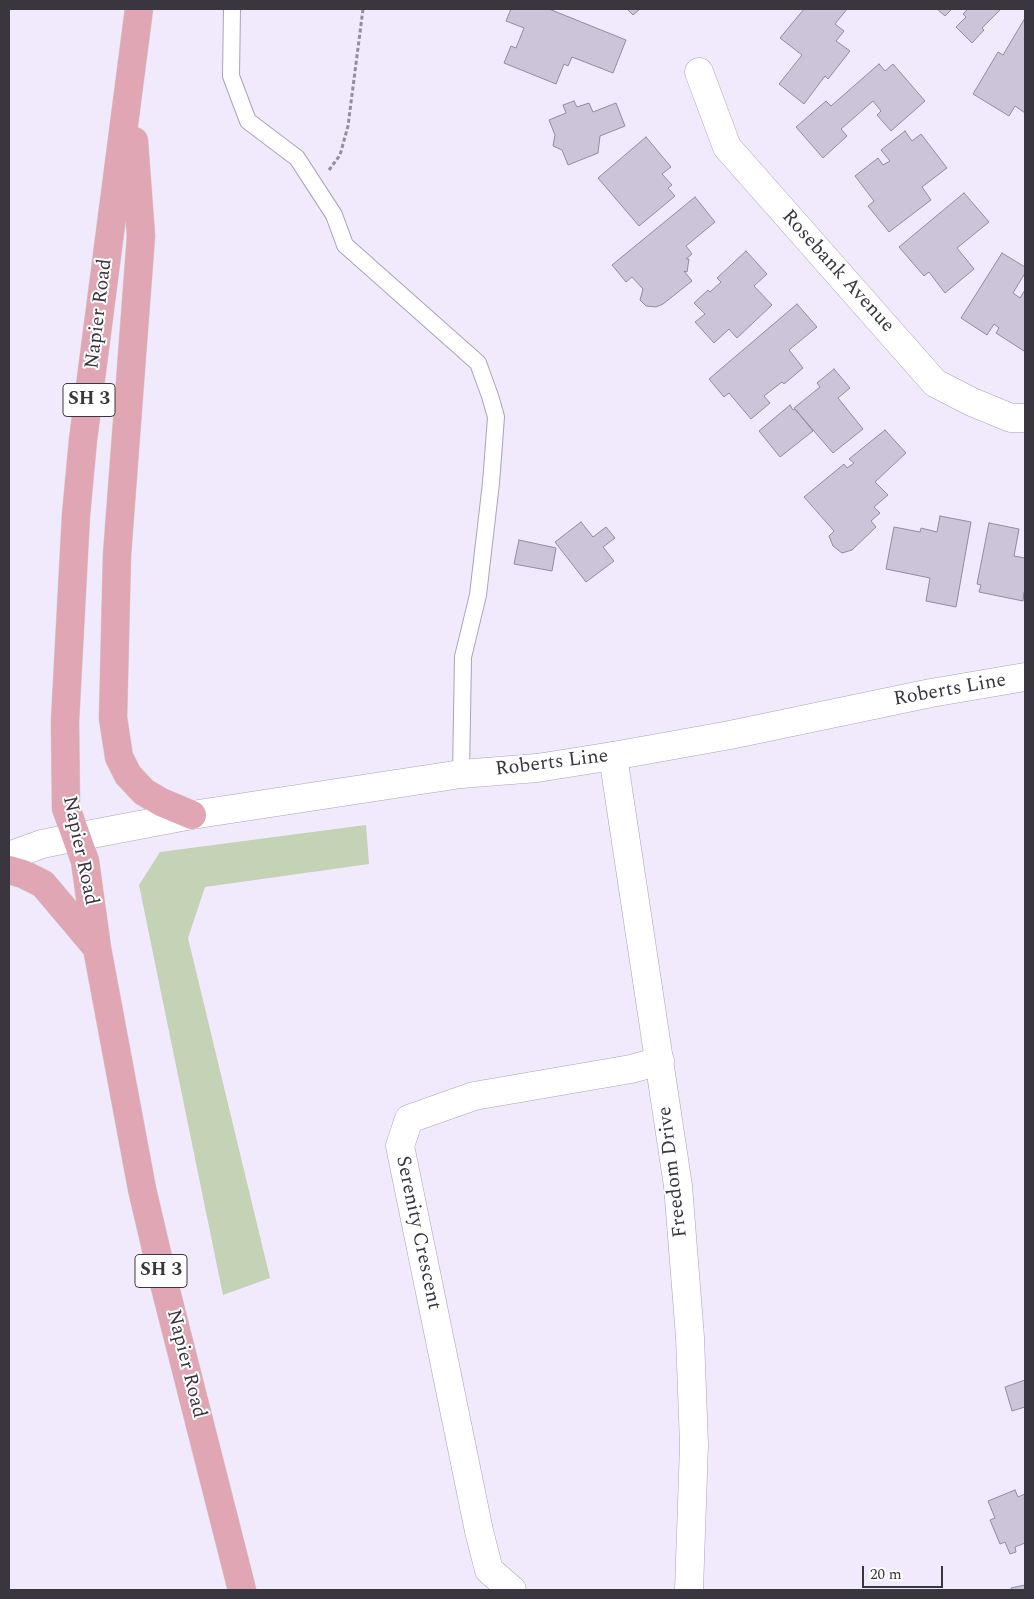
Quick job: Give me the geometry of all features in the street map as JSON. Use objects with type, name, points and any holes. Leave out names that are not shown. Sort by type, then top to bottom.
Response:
[{"type":"highway","name":"Napier Road","points":[[139,9],[83,440],[76,515],[64,721],[66,808],[85,862],[97,948],[142,1189],[242,1590]]},
{"type":"highway","points":[[129,80],[141,236],[117,555],[113,718],[118,757],[128,775],[144,792],[161,802],[192,815]]},
{"type":"highway","points":[[9,870],[23,874],[43,884],[97,948]]},
{"type":"street","name":"Rosebank Avenue","points":[[699,72],[726,148],[935,382],[972,402],[1011,418],[1025,418]]},
{"type":"street","name":"Roberts Line","points":[[9,856],[42,844],[76,836],[192,815],[461,774],[537,768],[613,756],[730,735],[931,693],[1025,677]]},
{"type":"street","name":"Freedom Drive","points":[[613,756],[678,1186],[690,1337],[694,1445],[688,1590]]},
{"type":"street","name":"Serenity Crescent","points":[[512,1590],[489,1570],[478,1530],[400,1146],[409,1119],[474,1096],[632,1069],[660,1061]]},
{"type":"lane","points":[[232,9],[231,76],[248,121],[297,158],[334,215],[345,245],[478,362],[490,396],[496,417],[491,483],[478,595],[463,657],[461,774]]},
{"type":"path","points":[[316,187],[340,155],[348,126],[363,9]]},
{"type":"green space","points":[[366,825],[369,864],[205,887],[188,938],[270,1278],[223,1295],[139,885],[160,852]]},
{"type":"building","points":[[511,9],[549,9],[626,40],[613,73],[572,57],[568,66],[564,64],[556,84],[504,63],[511,46],[516,48],[524,28],[506,21]]},
{"type":"building","points":[[627,9],[640,9],[633,15]]},
{"type":"building","points":[[804,9],[847,9],[835,24],[844,31],[836,41],[850,51],[828,79],[825,76],[804,104],[779,84],[802,55],[780,38]]},
{"type":"building","points":[[937,9],[952,9],[945,16]]},
{"type":"building","points":[[968,9],[1001,9],[982,28],[984,30],[972,43],[956,27],[966,17],[963,14]]},
{"type":"building","points":[[1025,18],[1025,113],[1015,106],[1009,116],[973,94],[998,52],[1003,55]]},
{"type":"building","points":[[879,64],[885,71],[893,64],[925,101],[891,131],[877,115],[881,111],[873,101],[841,129],[847,136],[823,158],[796,127],[826,101],[831,106]]},
{"type":"building","points":[[574,101],[577,107],[589,103],[593,112],[616,103],[625,126],[600,136],[598,153],[568,165],[562,150],[553,146],[555,135],[549,120],[566,113],[563,105]]},
{"type":"building","points":[[905,131],[912,141],[921,134],[947,168],[922,187],[931,200],[889,232],[868,206],[874,201],[855,176],[878,158],[883,165],[890,161],[881,150]]},
{"type":"building","points":[[646,137],[671,167],[662,174],[672,185],[668,188],[675,196],[639,226],[598,178]]},
{"type":"building","points":[[964,193],[989,222],[957,248],[974,269],[945,293],[929,272],[924,276],[899,247]]},
{"type":"building","points":[[695,197],[715,222],[686,246],[692,254],[686,259],[689,259],[687,272],[684,271],[692,281],[663,304],[656,307],[646,306],[640,300],[643,289],[632,277],[626,282],[612,265]]},
{"type":"building","points":[[746,251],[767,274],[754,286],[772,305],[737,338],[729,329],[714,343],[695,322],[705,314],[694,303],[708,290],[710,292],[721,282],[717,278]]},
{"type":"building","points":[[1002,253],[1025,267],[1025,273],[1013,293],[1020,298],[1025,290],[1024,351],[996,333],[999,328],[994,324],[987,335],[961,318]]},
{"type":"building","points":[[797,304],[817,327],[789,350],[803,368],[784,384],[782,382],[764,396],[770,403],[751,419],[729,393],[724,397],[709,379]]},
{"type":"building","points":[[834,369],[850,388],[838,398],[863,429],[833,453],[794,408],[820,387],[817,383]]},
{"type":"building","points":[[790,405],[813,431],[780,457],[759,431]]},
{"type":"building","points":[[885,430],[906,453],[875,482],[888,495],[874,507],[880,513],[871,521],[876,527],[852,550],[842,553],[833,546],[829,536],[834,531],[804,497],[844,464],[847,468],[854,463],[849,459]]},
{"type":"building","points":[[940,516],[971,522],[956,607],[926,601],[930,578],[886,569],[894,527],[920,532],[921,528],[937,532]]},
{"type":"building","points":[[581,522],[593,537],[606,527],[615,538],[603,547],[614,561],[586,582],[555,542]]},
{"type":"building","points":[[989,523],[1019,529],[1014,556],[1025,558],[1025,593],[1023,601],[979,592],[981,585],[977,584]]},
{"type":"building","points":[[519,540],[556,548],[552,571],[514,564]]},
{"type":"building","points":[[1025,1380],[1025,1407],[1012,1411],[1005,1387]]},
{"type":"building","points":[[1015,1490],[1018,1497],[1025,1494],[1025,1543],[1015,1547],[1016,1552],[1010,1554],[1005,1542],[1000,1544],[990,1520],[995,1518],[988,1501]]},
{"type":"building","points":[[1025,1585],[1025,1590],[1012,1590],[1011,1588]]}]
